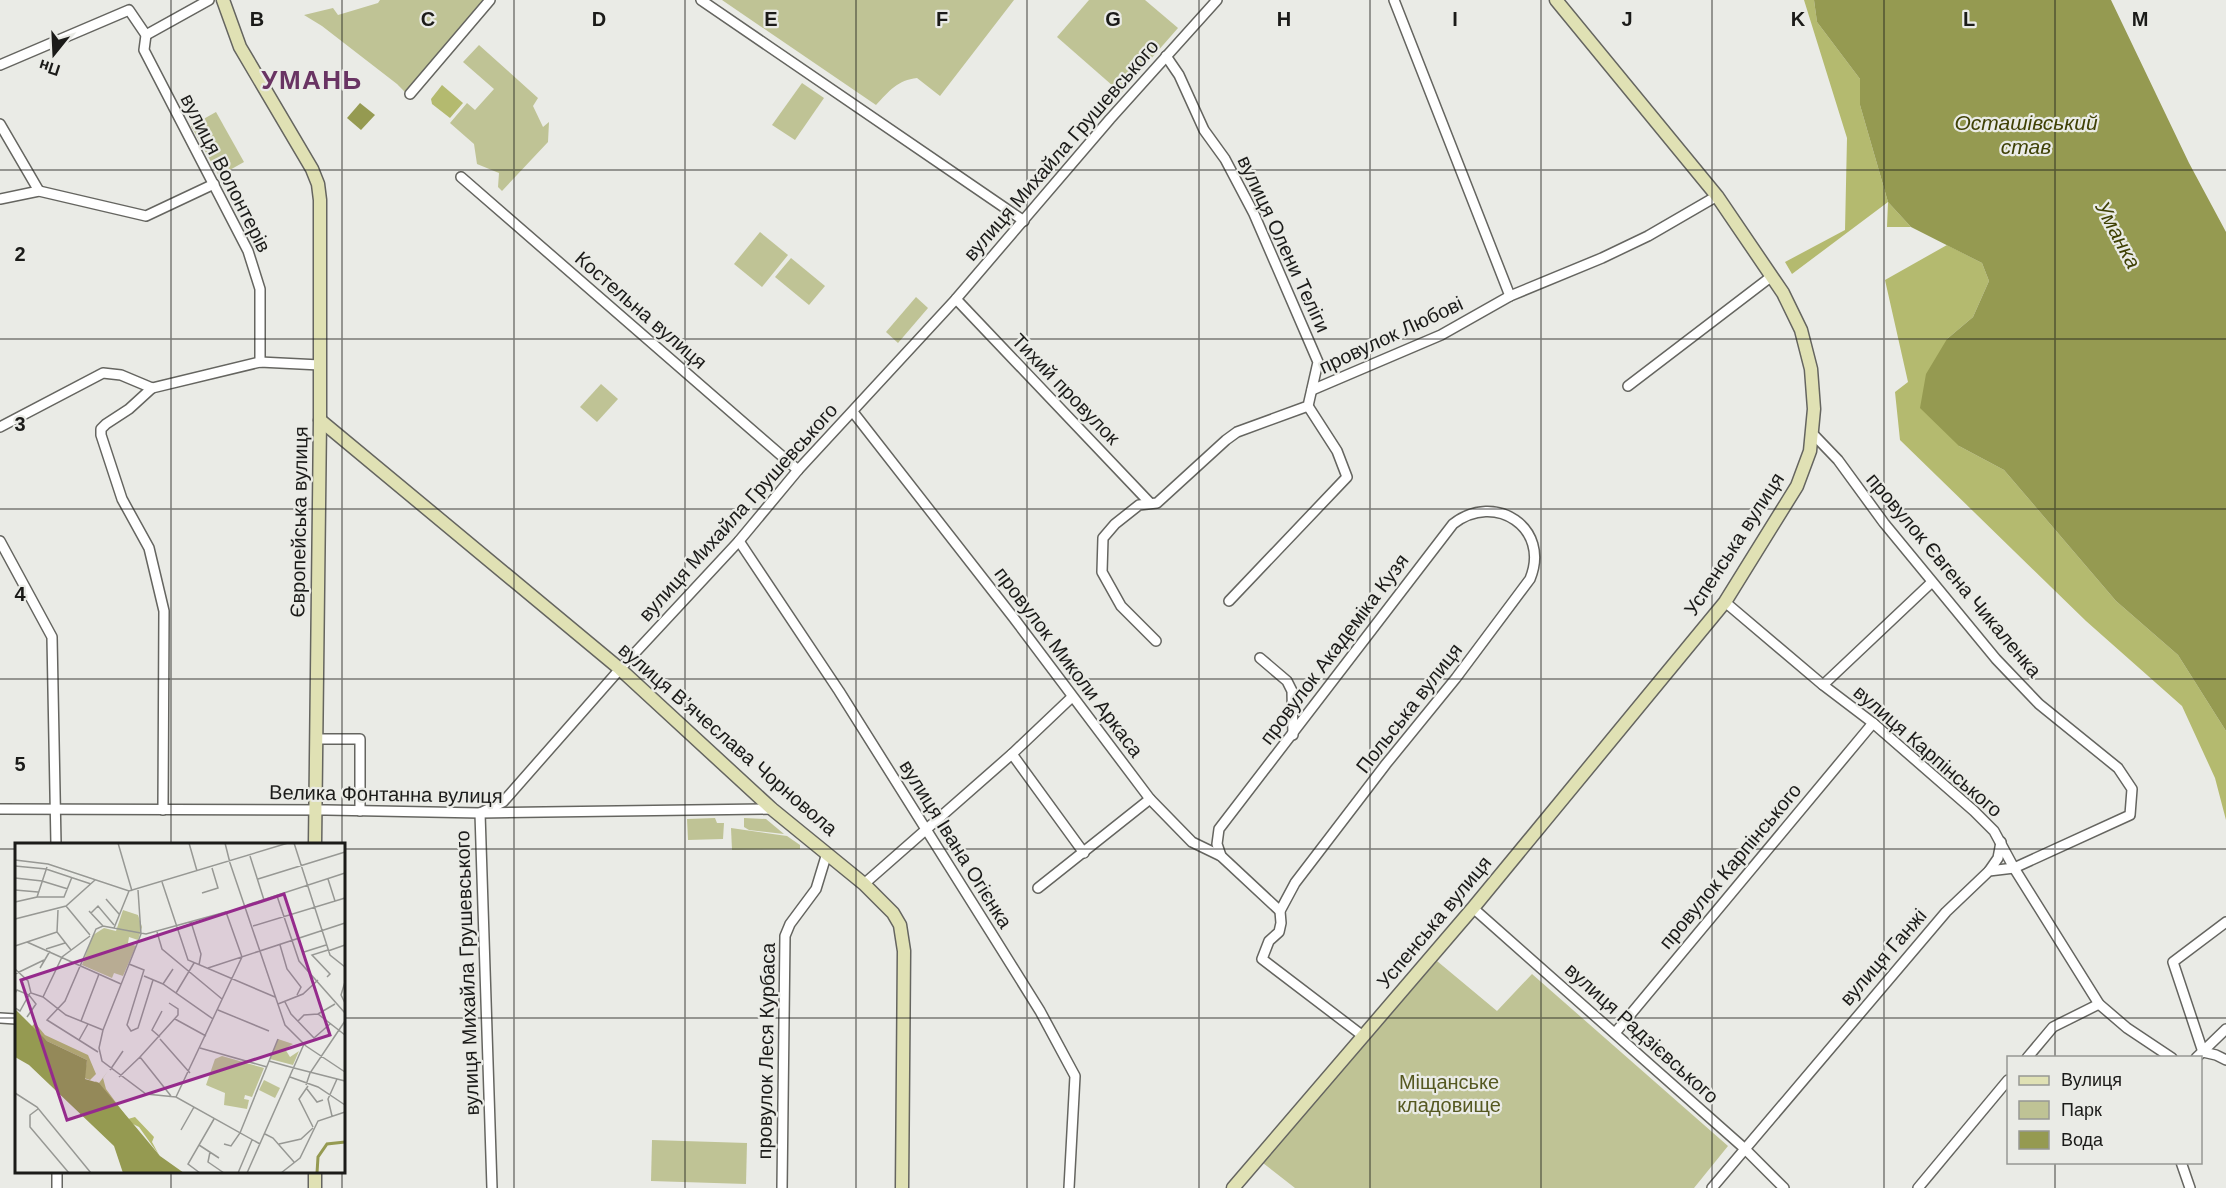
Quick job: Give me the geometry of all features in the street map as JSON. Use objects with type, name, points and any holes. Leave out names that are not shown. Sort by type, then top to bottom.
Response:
[{"type":"street","points":[[146,35],[209,0]]},
{"type":"street","name":"Європейська вулиця","points":[[223,0],[240,47],[312,169],[318,184],[320,200],[315,843]]},
{"type":"street","points":[[410,94],[490,0]]},
{"type":"street","points":[[701,0],[1024,221]]},
{"type":"street","name":"вулиця Михайла Грушевського","points":[[492,1188],[480,813],[503,802],[620,669],[739,541],[798,470],[956,299],[1217,0]]},
{"type":"street","points":[[1394,0],[1510,296]]},
{"type":"street","name":"Успенська вулиця","points":[[1233,1188],[1473,908],[1725,602],[1797,486],[1808,458],[1813,434],[1814,389],[1807,349],[1793,311],[1717,196],[1556,0]]},
{"type":"street","name":"вулиця Волонтерів","points":[[0,65],[129,10],[146,35],[144,50],[248,251],[260,289],[260,362]]},
{"type":"street","name":"вулиця Олени Теліги","points":[[1166,56],[1179,75],[1204,130],[1225,159],[1254,214],[1318,362],[1312,390]]},
{"type":"street","points":[[0,124],[39,190]]},
{"type":"street","name":"Костельна вулиця","points":[[460,177],[798,470]]},
{"type":"street","points":[[0,199],[39,190],[146,216],[214,184]]},
{"type":"street","name":"провулок Любові","points":[[1308,406],[1312,390],[1441,335],[1510,296],[1602,258],[1656,231],[1717,196]]},
{"type":"street","points":[[1628,386],[1772,276]]},
{"type":"street","name":"Тихий провулок","points":[[956,299],[1150,503]]},
{"type":"street","points":[[163,810],[164,611],[149,548],[122,498],[100,435],[101,429],[129,409],[152,388],[260,362],[320,365]]},
{"type":"street","points":[[0,427],[103,374],[121,375],[152,388]]},
{"type":"street","points":[[1156,641],[1121,606],[1102,572],[1103,537],[1139,505],[1158,503],[1237,432],[1308,406],[1337,451],[1347,477],[1229,601]]},
{"type":"street","name":"провулок Миколи Аркаса","points":[[853,412],[1013,617],[1150,799],[1192,842],[1221,856],[1280,911]]},
{"type":"street","name":"вулиця В’ячеслава Чорновола","points":[[320,420],[620,669],[772,809],[864,884],[893,914],[900,925],[902,936],[902,1188]]},
{"type":"street","name":"провулок Євгена Чикаленка","points":[[1813,434],[1838,460],[1884,523],[1996,659],[2039,704],[2118,768],[2132,789],[2130,815],[2014,868]]},
{"type":"street","name":"провулок Академіка Кузя","points":[[1221,856],[1217,844],[1219,829],[1453,524],[1470,513],[1490,510],[1500,512],[1517,521]]},
{"type":"street","name":"Польська вулиця","points":[[1280,911],[1295,883],[1386,764],[1456,678],[1530,579],[1535,562],[1533,544],[1530,536],[1517,521]]},
{"type":"street","points":[[0,541],[52,637],[56,843]]},
{"type":"street","name":"вулиця Івана Огієнка","points":[[739,541],[839,691],[927,831],[1040,1011],[1075,1076],[1069,1188]]},
{"type":"street","points":[[1823,685],[1932,582]]},
{"type":"street","name":"вулиця Карпінського","points":[[1725,602],[1823,685],[1873,723],[1994,831],[2014,868],[2099,1004],[2127,1028],[2169,1056]]},
{"type":"street","points":[[1260,658],[1287,681],[1292,691],[1293,735]]},
{"type":"street","points":[[864,884],[927,831],[1072,697]]},
{"type":"street","name":"провулок Карпінського","points":[[1615,1033],[1873,723]]},
{"type":"street","points":[[316,739],[360,740],[360,811]]},
{"type":"street","points":[[1012,754],[1084,854]]},
{"type":"street","points":[[1038,888],[1084,854],[1150,799]]},
{"type":"street","name":"Велика Фонтанна вулиця","points":[[0,809],[480,813],[772,809]]},
{"type":"street","points":[[1989,871],[1998,858],[2001,842]]},
{"type":"street","name":"провулок Леся Курбаса","points":[[782,1188],[785,936],[790,924],[816,889],[827,854]]},
{"type":"street","points":[[1989,871],[2014,868]]},
{"type":"street","name":"вулиця Ганжі","points":[[1712,1188],[1946,912],[1989,871]]},
{"type":"street","name":"вулиця Радзієвського","points":[[1473,908],[1744,1148],[1784,1188]]},
{"type":"street","points":[[1280,911],[1281,927],[1269,941],[1262,959],[1363,1036]]},
{"type":"street","points":[[2199,1055],[2173,962],[2226,922]]},
{"type":"street","points":[[2030,1056],[2053,1027],[2099,1004]]},
{"type":"street","points":[[0,1018],[15,1019]]},
{"type":"street","points":[[2199,1055],[2226,1029]]},
{"type":"street","points":[[2199,1055],[2226,1060]]},
{"type":"street","points":[[1918,1188],[2007,1081]]},
{"type":"street","points":[[2182,1164],[2190,1188]]},
{"type":"green space","points":[[380,0],[486,0],[407,94],[322,26],[304,15],[333,8],[338,15],[378,3]]},
{"type":"green space","points":[[722,0],[1014,0],[940,96],[917,78],[899,84],[876,105]]},
{"type":"green space","points":[[1089,0],[1145,0],[1178,28],[1121,93],[1057,37]]},
{"type":"green space","points":[[479,45],[538,98],[533,106],[543,127],[549,122],[548,142],[502,191],[498,187],[499,173],[477,164],[474,144],[450,123],[467,103],[475,110],[494,89],[463,62]]},
{"type":"green space","points":[[802,83],[824,98],[795,140],[772,125]]},
{"type":"green space","points":[[216,112],[244,162],[219,176],[191,126]]},
{"type":"green space","points":[[760,232],[788,255],[762,287],[734,264]]},
{"type":"green space","points":[[791,258],[825,286],[809,305],[775,277]]},
{"type":"green space","points":[[916,297],[928,308],[898,343],[886,332]]},
{"type":"green space","points":[[601,384],[618,399],[597,422],[580,407]]},
{"type":"green space","points":[[715,818],[717,823],[724,823],[723,839],[688,840],[687,819]]},
{"type":"green space","points":[[744,818],[766,819],[784,834],[749,830],[744,827]]},
{"type":"green space","points":[[731,828],[787,836],[800,845],[800,849],[732,850]]},
{"type":"green space","name":"Міщанське кладовище","points":[[1437,961],[1497,1011],[1532,974],[1728,1146],[1694,1188],[1295,1188],[1263,1163]]},
{"type":"green space","points":[[652,1140],[747,1143],[746,1184],[651,1181]]},
{"type":"shaded area","points":[[1804,0],[1814,0],[1817,22],[1860,79],[1860,105],[1888,202],[1792,274],[1785,262],[1845,230],[1847,138]]},
{"type":"shaded area","points":[[442,85],[463,103],[450,118],[432,104],[431,99]]},
{"type":"shaded area","points":[[1888,202],[1911,227],[1887,227]]},
{"type":"shaded area","points":[[1947,245],[1982,263],[1989,281],[1973,317],[1947,339],[1959,446],[2004,470],[2116,601],[2178,655],[2226,731],[2226,820],[2215,778],[2182,706],[2086,621],[1900,440],[1895,392],[1908,382],[1885,280]]},
{"type":"water","name":"Осташівський став","points":[[1814,0],[2111,0],[2189,163],[2226,232],[2226,731],[2178,655],[2116,601],[2004,470],[1959,446],[1920,408],[1926,374],[1947,339],[1973,317],[1989,281],[1982,263],[1911,227],[1888,202],[1860,105],[1860,79],[1817,22]]},
{"type":"water","points":[[360,103],[375,115],[361,130],[347,118]]},
{"type":"district","name":"УМАНЬ","points":[[312,80]]},
{"type":"water label","name":"Уманка","points":[[2118,235]]}]
